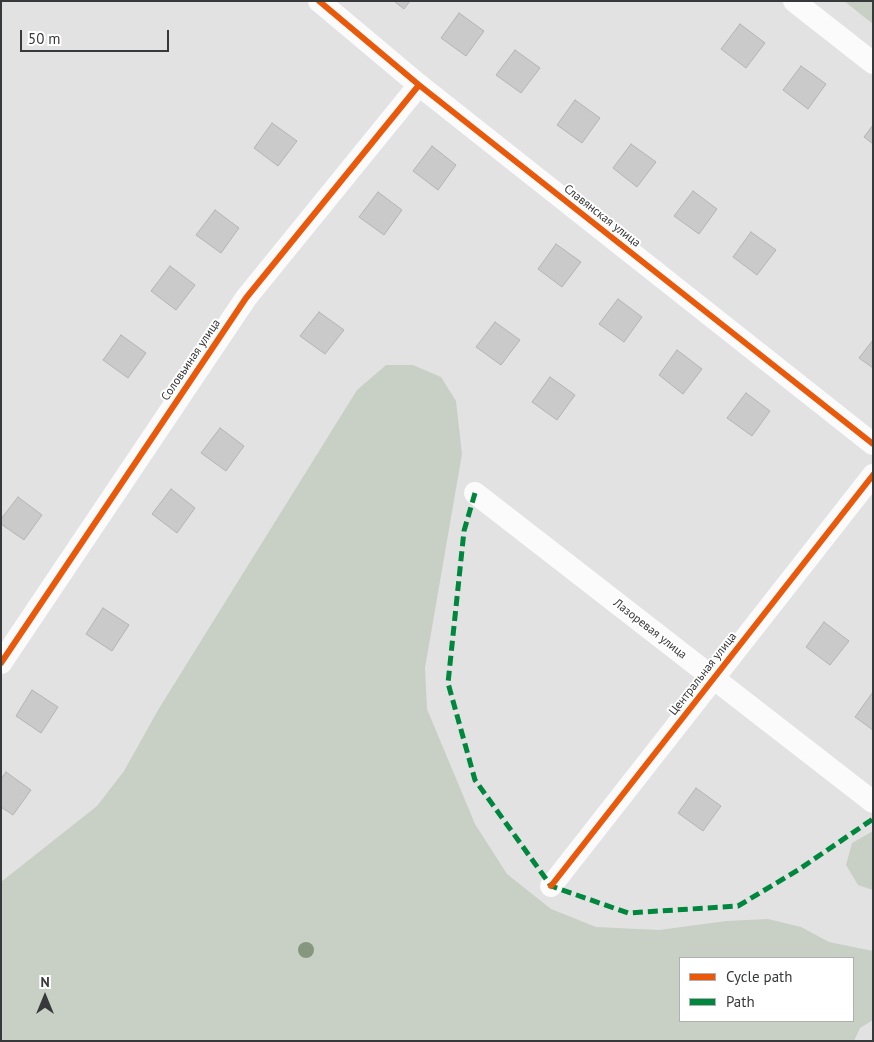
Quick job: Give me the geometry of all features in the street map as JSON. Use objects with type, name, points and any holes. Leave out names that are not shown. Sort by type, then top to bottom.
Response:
[{"type":"street","name":"Славянская улица","points":[[320,1],[419,85],[873,444]]},
{"type":"street","points":[[794,1],[873,63]]},
{"type":"street","name":"Соловьиная улица","points":[[1,663],[246,298],[419,85]]},
{"type":"street","name":"Центральная улица","points":[[551,886],[873,475]]},
{"type":"street","name":"Лазоревая улица","points":[[475,493],[873,802]]},
{"type":"shaded area","points":[[844,1],[873,1],[873,24]]},
{"type":"shaded area","points":[[386,365],[413,365],[441,377],[456,401],[462,454],[425,668],[427,709],[475,824],[507,874],[551,909],[596,927],[659,930],[726,921],[768,919],[801,927],[829,942],[873,951],[873,1020],[860,1028],[854,1041],[1,1041],[1,882],[97,806],[124,771],[158,710],[357,390]]},
{"type":"shaded area","points":[[873,831],[873,890],[858,885],[846,865],[852,843]]},
{"type":"building","points":[[394,1],[410,1],[404,9]]},
{"type":"building","points":[[459,13],[484,31],[466,56],[441,38]]},
{"type":"building","points":[[740,24],[765,43],[746,68],[721,49]]},
{"type":"building","points":[[515,50],[540,68],[521,93],[496,75]]},
{"type":"building","points":[[801,66],[826,84],[808,109],[783,90]]},
{"type":"building","points":[[575,100],[600,118],[582,143],[557,125]]},
{"type":"building","points":[[272,123],[297,141],[278,166],[254,148]]},
{"type":"building","points":[[873,125],[873,144],[864,137]]},
{"type":"building","points":[[631,144],[656,162],[637,187],[613,168]]},
{"type":"building","points":[[432,146],[456,165],[438,190],[413,171]]},
{"type":"building","points":[[693,191],[717,209],[699,234],[674,216]]},
{"type":"building","points":[[378,192],[402,210],[384,235],[359,217]]},
{"type":"building","points":[[215,210],[239,228],[221,253],[196,235]]},
{"type":"building","points":[[751,232],[776,250],[757,275],[733,257]]},
{"type":"building","points":[[556,244],[581,262],[562,287],[538,269]]},
{"type":"building","points":[[170,266],[195,285],[176,310],[151,291]]},
{"type":"building","points":[[618,299],[642,317],[624,342],[599,324]]},
{"type":"building","points":[[319,312],[344,330],[325,354],[300,336]]},
{"type":"building","points":[[495,322],[520,340],[501,365],[476,347]]},
{"type":"building","points":[[121,335],[146,353],[128,378],[103,360]]},
{"type":"building","points":[[873,340],[873,368],[859,358]]},
{"type":"building","points":[[677,350],[702,369],[683,394],[659,375]]},
{"type":"building","points":[[550,377],[575,395],[557,420],[532,402]]},
{"type":"building","points":[[746,393],[770,411],[752,436],[727,418]]},
{"type":"building","points":[[220,428],[244,446],[226,471],[201,453]]},
{"type":"building","points":[[171,489],[195,508],[177,533],[152,514]]},
{"type":"building","points":[[18,497],[42,515],[24,540],[1,524],[1,519]]},
{"type":"building","points":[[103,608],[129,625],[112,651],[86,634]]},
{"type":"building","points":[[824,622],[849,641],[830,665],[806,647]]},
{"type":"building","points":[[32,690],[58,707],[41,733],[16,716]]},
{"type":"building","points":[[873,692],[873,730],[855,717]]},
{"type":"building","points":[[6,772],[31,790],[13,815],[1,807],[1,779]]},
{"type":"building","points":[[696,788],[721,806],[703,831],[678,813]]},
{"type":"marked path","points":[[475,493],[464,531],[448,683],[475,780],[551,886],[628,913],[738,906],[798,870],[873,819]]},
{"type":"cycle path","points":[[319,1],[419,85],[873,444]]},
{"type":"cycle path","points":[[1,663],[246,298],[419,85]]},
{"type":"cycle path","points":[[551,886],[873,475]]}]
